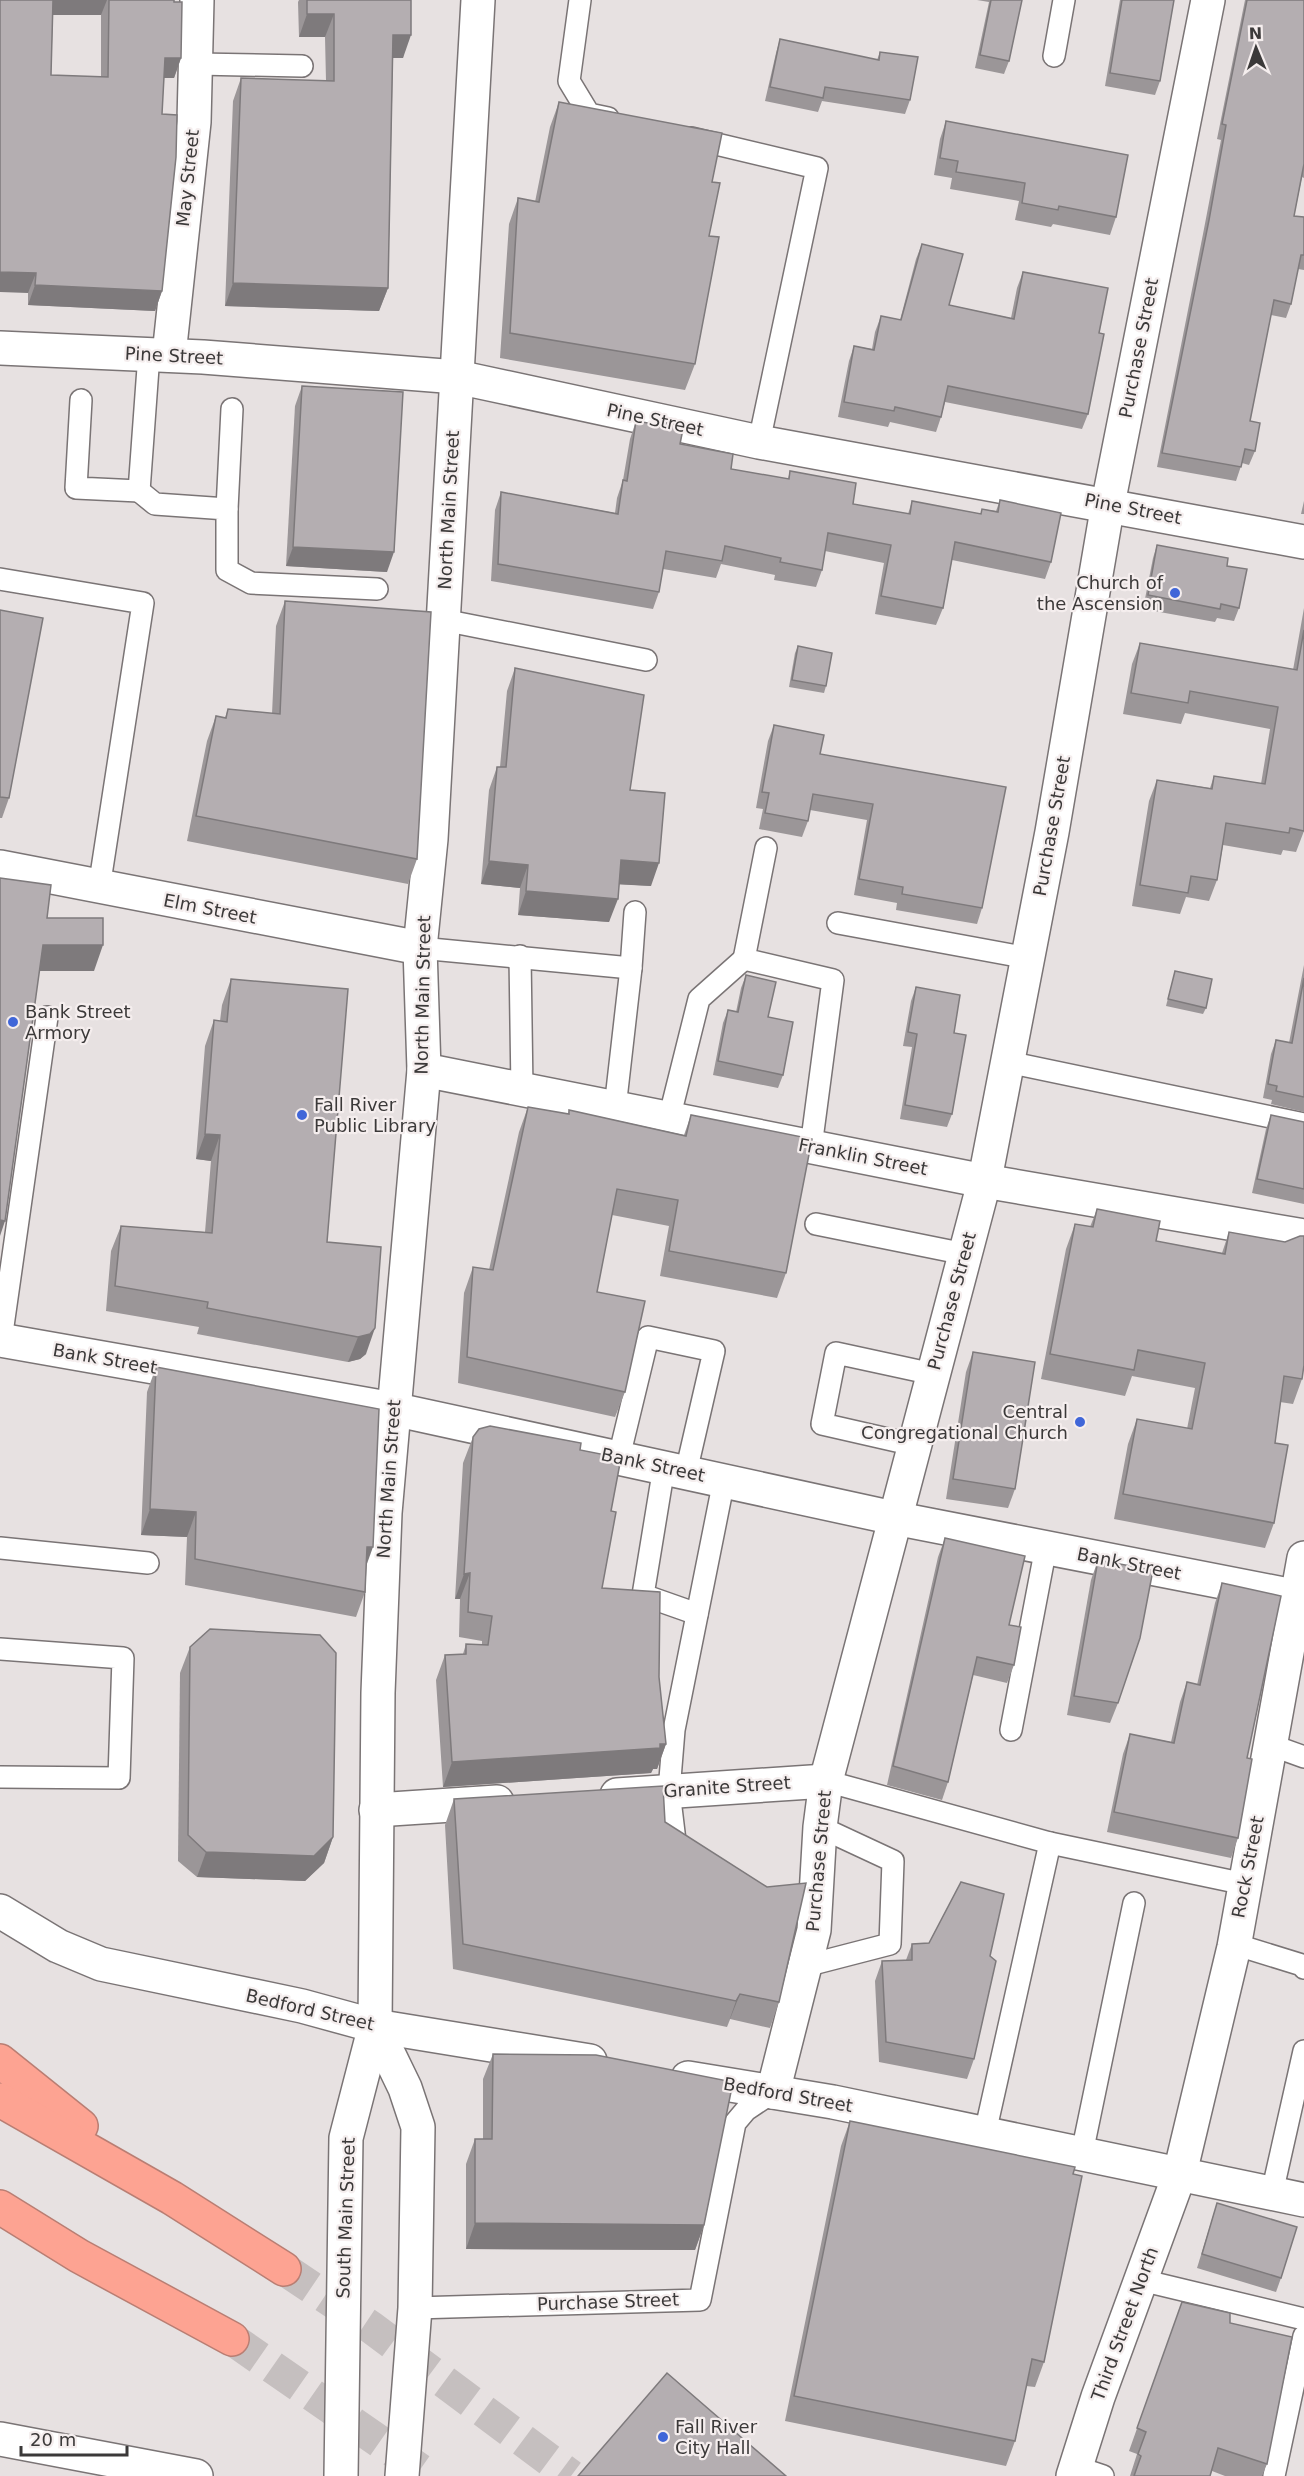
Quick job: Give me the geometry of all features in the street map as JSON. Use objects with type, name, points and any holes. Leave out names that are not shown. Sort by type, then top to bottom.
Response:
[{"type":"highway","points":[[0,2061],[172,2198]]},
{"type":"highway","points":[[0,2100],[172,2198],[284,2269]]},
{"type":"highway","points":[[0,2207],[79,2256],[232,2339]]},
{"type":"highway","points":[[0,2230],[79,2256]]},
{"type":"street","name":"May Street","points":[[159,354],[194,122],[197,0]]},
{"type":"street","name":"North Main Street","points":[[375,2026],[376,1810],[385,1514],[424,1070],[420,948],[431,839],[478,0]]},
{"type":"street","name":"Purchase Street","points":[[773,2092],[814,1930],[803,1894],[820,1827],[826,1781],[984,1181],[1028,958],[1108,504],[1208,0]]},
{"type":"street","name":"Pine Street","points":[[0,348],[159,354],[457,377],[759,442],[1108,504],[1304,542]]},
{"type":"street","name":"Elm Street","points":[[0,867],[99,888],[420,948]]},
{"type":"street","name":"Franklin Street","points":[[424,1070],[984,1181],[1304,1236]]},
{"type":"street","name":"Bank Street","points":[[1,1340],[393,1409],[894,1518],[1300,1597]]},
{"type":"street","name":"Rock Street","points":[[1180,2173],[1234,1944],[1300,1597],[1304,1558]]},
{"type":"street","name":"Granite Street","points":[[587,1797],[826,1781]]},
{"type":"street","points":[[376,1810],[528,1800]]},
{"type":"street","name":"Bedford Street","points":[[0,1911],[58,1946],[100,1964],[302,2006],[375,2026],[621,2067]]},
{"type":"street","points":[[375,2026],[405,2088],[418,2127],[415,2308],[402,2476]]},
{"type":"street","name":"South Main Street","points":[[341,2476],[346,2138],[375,2026]]},
{"type":"street","name":"Bedford Street","points":[[656,2072],[985,2133],[1304,2200]]},
{"type":"street","name":"Third Street North","points":[[1084,2473],[1141,2280],[1180,2173]]},
{"type":"street","points":[[0,2439],[196,2476]]},
{"type":"lane","points":[[580,0],[569,81],[589,114],[623,122]]},
{"type":"lane","points":[[1053,56],[1064,0]]},
{"type":"lane","points":[[197,64],[302,66]]},
{"type":"lane","points":[[669,133],[818,168],[759,442]]},
{"type":"lane","points":[[139,491],[159,354]]},
{"type":"lane","points":[[81,400],[76,488],[139,491],[155,504],[227,509]]},
{"type":"lane","points":[[232,409],[227,509],[227,570],[251,583],[377,589]]},
{"type":"lane","points":[[0,579],[142,603],[99,888]]},
{"type":"lane","points":[[443,620],[646,660]]},
{"type":"lane","points":[[669,1119],[699,999],[744,958],[766,848]]},
{"type":"lane","points":[[615,1108],[635,912]]},
{"type":"lane","points":[[838,923],[1028,958]]},
{"type":"lane","points":[[420,948],[631,968]]},
{"type":"lane","points":[[519,956],[522,1090]]},
{"type":"lane","points":[[744,958],[833,980],[811,1147]]},
{"type":"lane","points":[[1,1340],[46,1017]]},
{"type":"lane","points":[[1008,1062],[1304,1124]]},
{"type":"lane","points":[[816,1224],[965,1254]]},
{"type":"lane","points":[[619,1457],[648,1337],[714,1350],[675,1469],[643,1595],[697,1614]]},
{"type":"lane","points":[[914,1445],[822,1424],[836,1353],[933,1374]]},
{"type":"lane","points":[[699,1861],[675,1841],[669,1791],[674,1730],[724,1480]]},
{"type":"lane","points":[[1011,1730],[1046,1547]]},
{"type":"lane","points":[[0,1548],[148,1563]]},
{"type":"lane","points":[[0,1649],[123,1658],[119,1778],[0,1777]]},
{"type":"lane","points":[[1271,1744],[1304,1757]]},
{"type":"lane","name":"Granite Street","points":[[826,1781],[1050,1843],[1245,1884]]},
{"type":"lane","points":[[805,1966],[890,1944],[893,1861],[820,1827]]},
{"type":"lane","points":[[985,2133],[1050,1843]]},
{"type":"lane","points":[[1082,2153],[1134,1903]]},
{"type":"lane","points":[[1234,1944],[1302,1965],[1304,1968]]},
{"type":"lane","points":[[1272,2193],[1298,2103],[1304,2051]]},
{"type":"lane","name":"Purchase Street","points":[[415,2308],[700,2300],[735,2123],[746,2110],[773,2092]]},
{"type":"lane","points":[[1141,2280],[1304,2319]]},
{"type":"lane","points":[[1274,2476],[1304,2336]]},
{"type":"building","points":[[0,0],[53,0],[51,75],[108,77],[109,0],[182,2],[181,58],[165,58],[162,114],[177,115],[176,157],[162,291],[35,285],[36,273],[0,272]]},
{"type":"building","points":[[307,0],[411,0],[411,35],[393,35],[388,288],[233,283],[241,78],[334,81],[334,14],[307,14]]},
{"type":"building","points":[[991,0],[1022,0],[1009,61],[980,55]]},
{"type":"building","points":[[1122,0],[1174,0],[1160,81],[1110,73]]},
{"type":"building","points":[[1247,0],[1304,0],[1304,164],[1294,216],[1304,217],[1304,255],[1301,255],[1291,304],[1274,300],[1250,421],[1260,423],[1255,451],[1245,449],[1241,467],[1162,453],[1209,220],[1226,125],[1222,124]]},
{"type":"building","points":[[780,39],[879,60],[880,52],[918,57],[910,100],[825,87],[823,98],[770,87]]},
{"type":"building","points":[[559,102],[722,133],[712,182],[720,183],[709,236],[719,237],[695,364],[510,333],[518,198],[539,202]]},
{"type":"building","points":[[946,121],[1128,155],[1116,217],[1059,206],[1058,210],[1022,203],[1025,183],[956,172],[958,161],[940,158]]},
{"type":"building","points":[[922,244],[963,254],[949,305],[1014,319],[1023,272],[1108,288],[1099,333],[1104,334],[1088,414],[948,386],[941,417],[895,407],[894,411],[844,402],[854,346],[874,350],[881,316],[901,320]]},
{"type":"building","points":[[302,386],[403,392],[394,552],[293,547]]},
{"type":"building","points":[[636,421],[654,424],[659,421],[677,425],[683,429],[680,444],[733,454],[731,469],[789,479],[790,471],[856,483],[853,504],[910,514],[912,501],[981,514],[982,509],[998,512],[1000,500],[1061,513],[1051,562],[955,542],[943,608],[881,596],[891,545],[828,533],[822,570],[780,562],[781,558],[725,546],[722,561],[666,551],[659,592],[498,564],[501,492],[618,514],[623,480],[627,481]]},
{"type":"building","points":[[1157,545],[1228,558],[1227,566],[1247,569],[1239,608],[1221,604],[1220,609],[1148,595]]},
{"type":"building","points":[[285,601],[431,612],[417,859],[196,816],[216,716],[226,718],[228,709],[280,714]]},
{"type":"building","points":[[0,610],[43,618],[9,798],[0,797]]},
{"type":"building","points":[[1304,630],[1304,831],[1290,828],[1289,833],[1226,823],[1217,880],[1191,876],[1188,893],[1140,885],[1157,780],[1212,789],[1214,776],[1265,784],[1278,707],[1190,691],[1188,703],[1131,693],[1140,643],[1297,670]]},
{"type":"building","points":[[798,646],[832,653],[826,686],[792,680]]},
{"type":"building","points":[[515,668],[644,695],[630,790],[665,793],[659,863],[621,860],[618,899],[526,891],[528,865],[489,861],[497,767],[506,767]]},
{"type":"building","points":[[774,725],[824,735],[820,754],[1006,787],[982,908],[902,894],[903,887],[859,879],[873,804],[813,794],[808,821],[765,813],[769,793],[762,792]]},
{"type":"building","points":[[0,878],[51,885],[47,918],[103,918],[103,945],[43,945],[5,1221],[0,1220]]},
{"type":"building","points":[[1175,971],[1212,979],[1206,1008],[1168,999]]},
{"type":"building","points":[[746,975],[776,982],[768,1017],[793,1022],[783,1075],[718,1061],[728,1010],[738,1012]]},
{"type":"building","points":[[1304,978],[1304,1097],[1276,1091],[1277,1086],[1268,1084],[1276,1040],[1292,1043]]},
{"type":"building","points":[[231,979],[348,989],[327,1242],[381,1247],[375,1328],[370,1334],[358,1337],[207,1308],[208,1302],[115,1286],[121,1226],[212,1233],[220,1135],[205,1134],[214,1020],[227,1022]]},
{"type":"building","points":[[916,987],[960,995],[954,1033],[966,1035],[952,1114],[905,1105],[917,1034],[908,1032]]},
{"type":"building","points":[[528,1107],[569,1114],[569,1110],[686,1136],[691,1115],[812,1139],[786,1273],[669,1251],[678,1200],[617,1189],[597,1292],[645,1301],[625,1392],[467,1357],[473,1267],[493,1270]]},
{"type":"building","points":[[1271,1115],[1304,1122],[1304,1189],[1257,1179]]},
{"type":"building","points":[[1097,1209],[1160,1221],[1156,1241],[1225,1254],[1229,1232],[1285,1242],[1304,1236],[1304,1365],[1302,1379],[1284,1376],[1275,1443],[1288,1445],[1274,1523],[1123,1494],[1137,1419],[1192,1429],[1205,1363],[1138,1350],[1134,1370],[1050,1354],[1075,1224],[1093,1227]]},
{"type":"building","points":[[973,1352],[1035,1362],[1015,1489],[953,1479]]},
{"type":"building","points":[[156,1367],[379,1409],[373,1547],[367,1547],[365,1592],[195,1559],[196,1512],[150,1509]]},
{"type":"building","points":[[490,1426],[581,1443],[580,1450],[621,1458],[611,1511],[616,1512],[602,1588],[660,1592],[659,1677],[666,1744],[660,1744],[660,1748],[452,1762],[445,1655],[466,1654],[466,1644],[488,1645],[492,1616],[468,1612],[470,1573],[464,1574],[473,1437],[479,1429]]},
{"type":"building","points":[[945,1538],[1025,1556],[1009,1625],[1021,1627],[1014,1665],[977,1657],[948,1782],[893,1766]]},
{"type":"building","points":[[1098,1560],[1153,1570],[1140,1638],[1118,1703],[1074,1696]]},
{"type":"building","points":[[1222,1583],[1281,1596],[1247,1758],[1252,1759],[1238,1838],[1114,1812],[1130,1734],[1174,1743],[1187,1682],[1200,1685]]},
{"type":"building","points":[[210,1629],[320,1635],[336,1653],[333,1837],[314,1856],[206,1852],[188,1835],[190,1647]]},
{"type":"building","points":[[663,1786],[665,1822],[767,1887],[806,1883],[779,2002],[740,1994],[736,2001],[463,1944],[454,1799]]},
{"type":"building","points":[[961,1882],[1004,1894],[990,1956],[996,1961],[974,2059],[886,2042],[882,1961],[912,1960],[912,1944],[929,1943]]},
{"type":"building","points":[[493,2054],[596,2055],[733,2082],[704,2225],[475,2223],[475,2139],[492,2139]]},
{"type":"building","points":[[850,2121],[1075,2167],[1073,2174],[1082,2176],[1044,2362],[1032,2359],[1015,2441],[794,2396]]},
{"type":"building","points":[[1217,2203],[1297,2227],[1281,2278],[1202,2254]]},
{"type":"building","points":[[1182,2302],[1230,2313],[1230,2323],[1292,2337],[1267,2464],[1218,2448],[1210,2476],[1134,2476],[1141,2456],[1138,2454],[1146,2432],[1137,2428]]},
{"type":"building","points":[[667,2373],[786,2476],[578,2476]]},
{"type":"tunnel","points":[[284,2269],[372,2328],[571,2476]]},
{"type":"tunnel","points":[[232,2339],[429,2476]]},
{"type":"place","name":"Church of the Ascension","points":[[1175,593]]},
{"type":"place","name":"Bank Street Armory","points":[[13,1022]]},
{"type":"place","name":"Fall River Public Library","points":[[302,1115]]},
{"type":"place","name":"Central Congregational Church","points":[[1080,1422]]},
{"type":"place","name":"Fall River City Hall","points":[[663,2437]]}]
